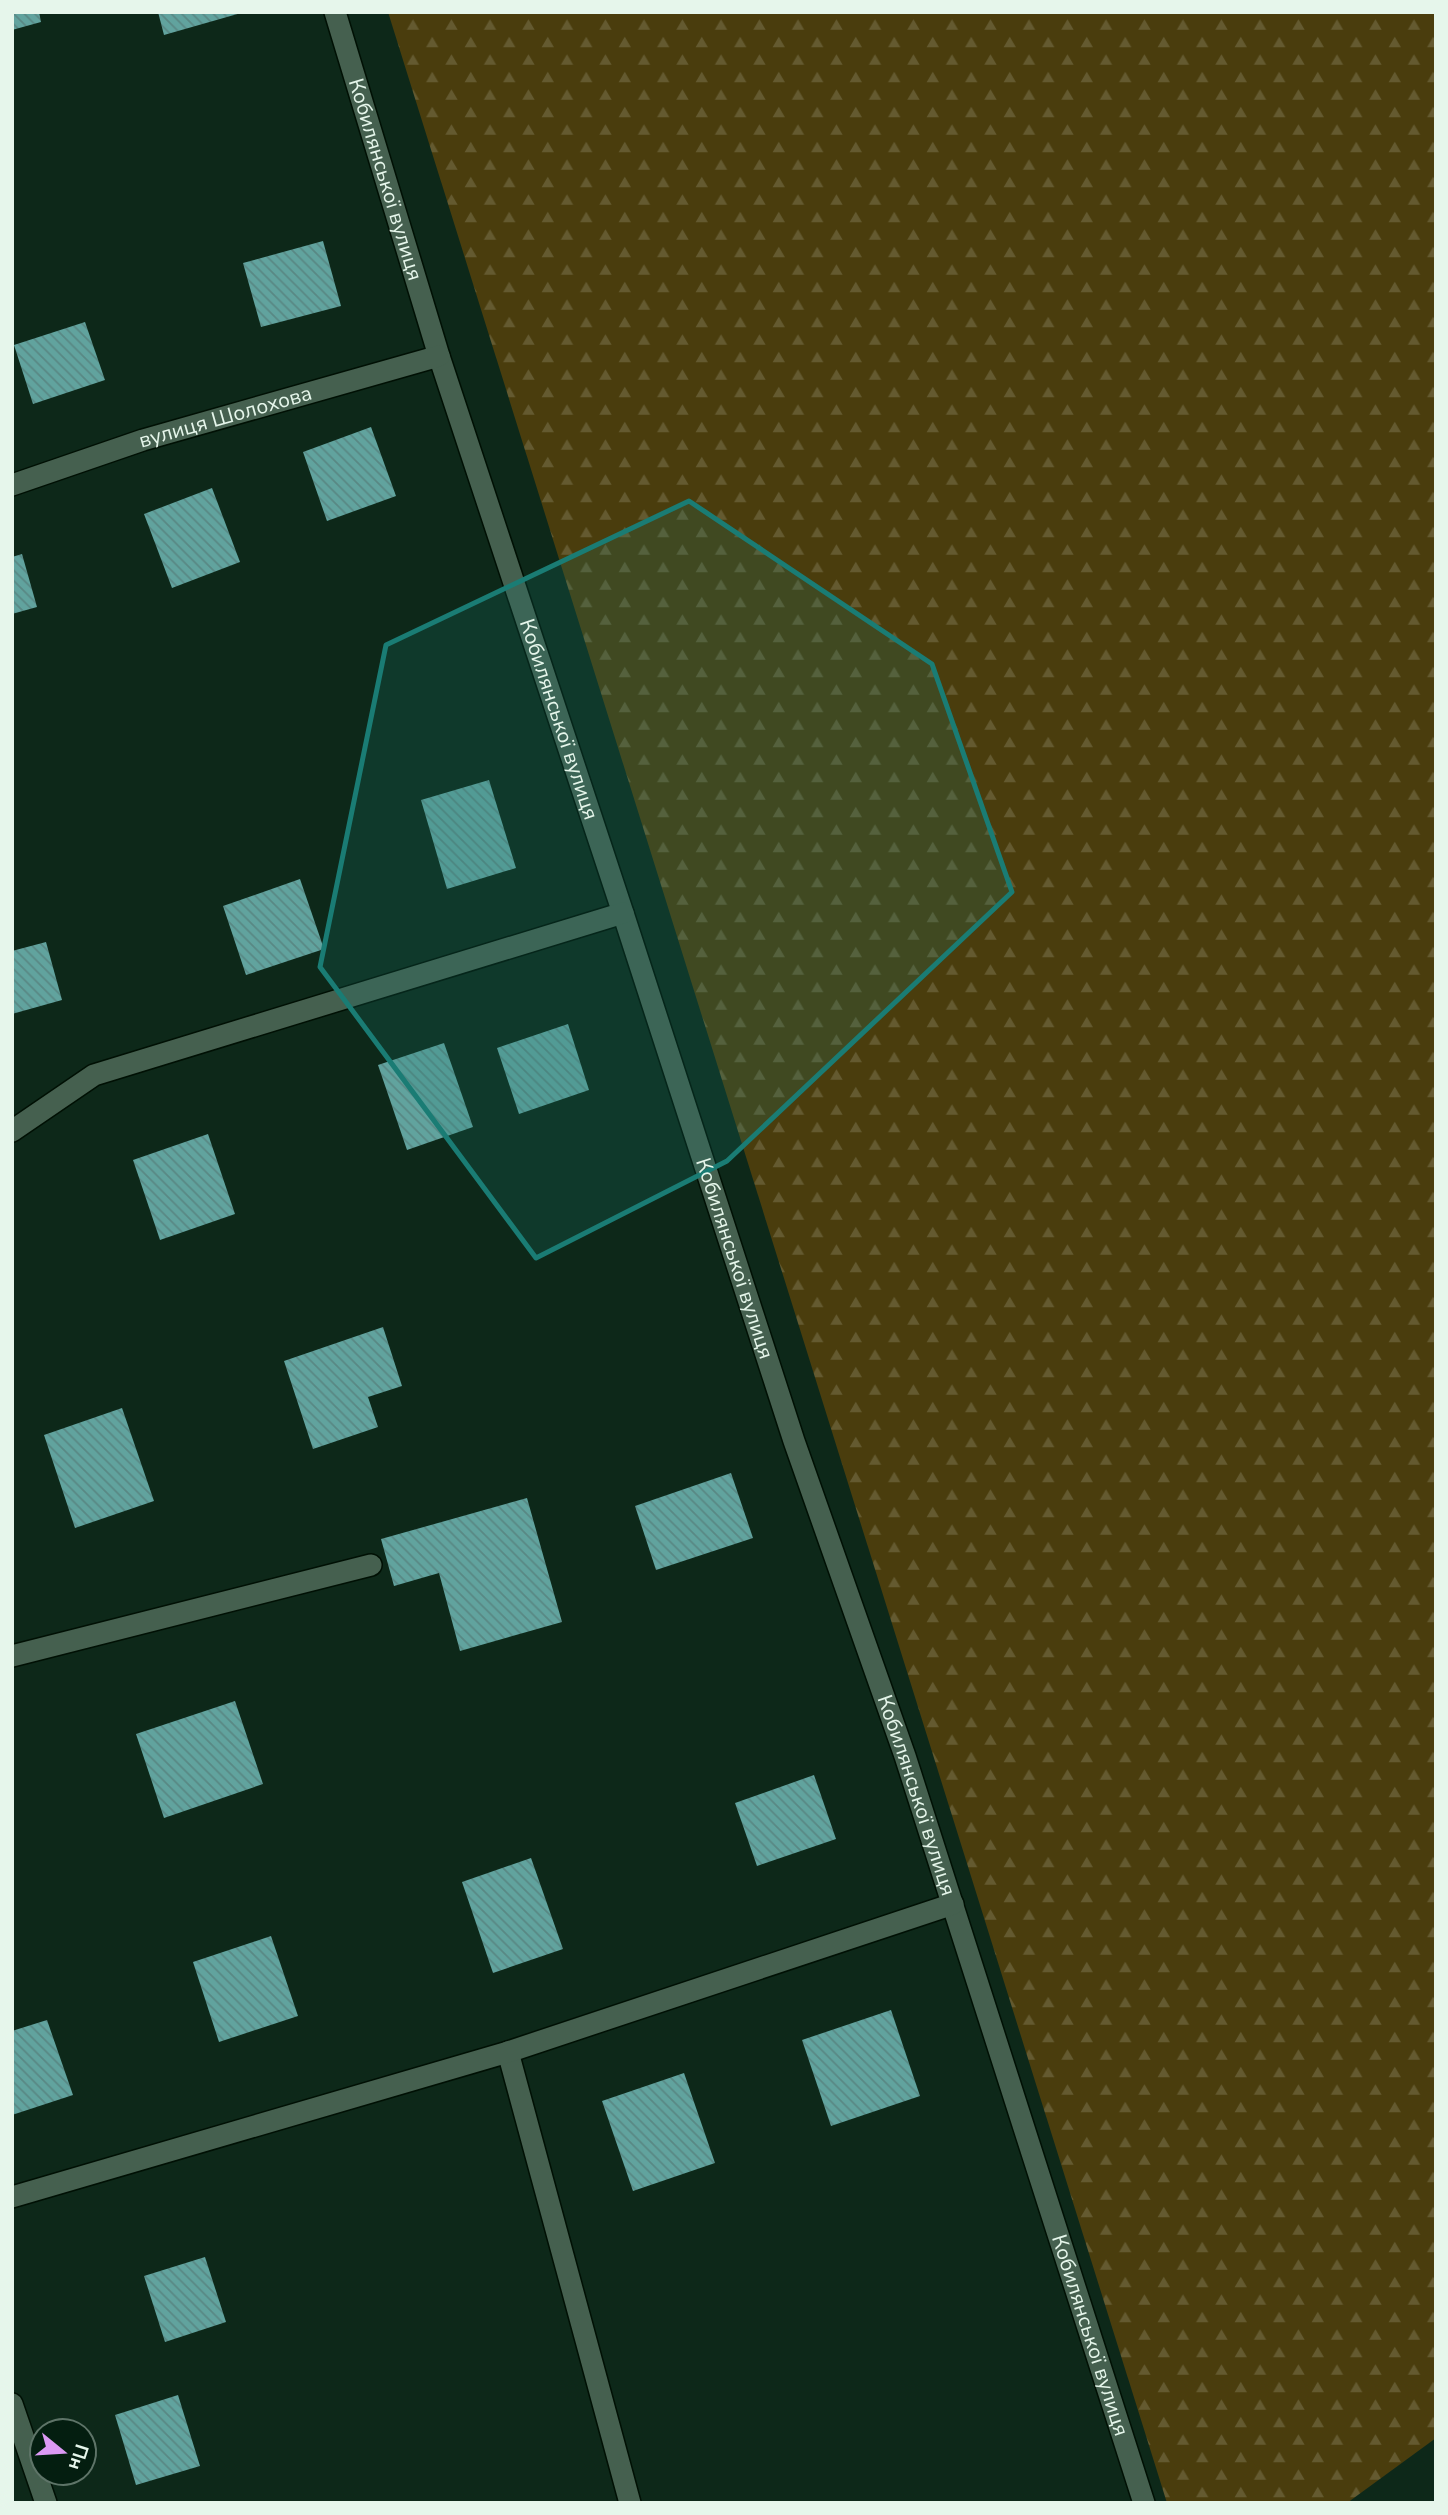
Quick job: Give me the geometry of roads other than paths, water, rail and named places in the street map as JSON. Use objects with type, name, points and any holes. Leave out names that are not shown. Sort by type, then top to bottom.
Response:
[{"type":"street","name":"Кобилянської вулиця","points":[[335,12],[439,356],[794,1441],[905,1756],[1144,2503]]},
{"type":"street","name":"вулиця Шолохова","points":[[12,485],[143,440],[439,356]]},
{"type":"street","points":[[12,1131],[94,1075],[623,912]]},
{"type":"street","points":[[12,1656],[370,1565]]},
{"type":"street","points":[[12,2197],[509,2052],[953,1904]]},
{"type":"street","points":[[509,2052],[630,2503]]},
{"type":"street","points":[[12,2404],[46,2503]]}]
